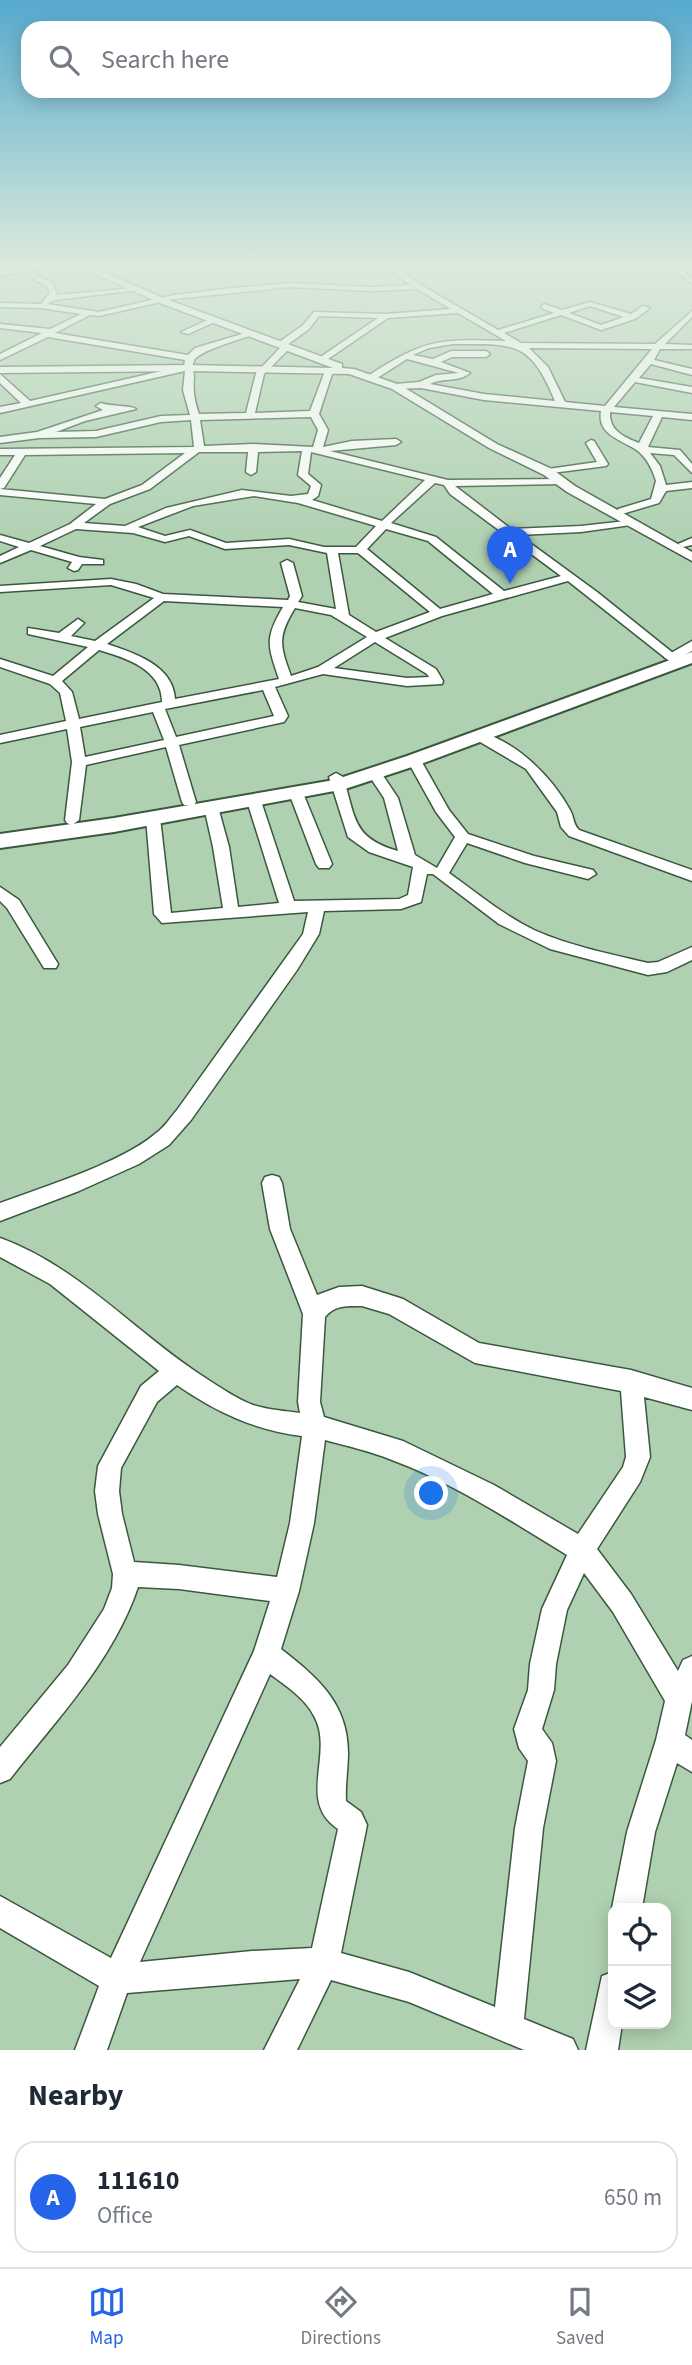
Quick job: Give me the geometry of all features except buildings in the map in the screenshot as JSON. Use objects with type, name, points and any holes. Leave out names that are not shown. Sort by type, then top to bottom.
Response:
[{"type":"main road","points":[[0,831],[375,774],[685,657]]},
{"type":"main road","points":[[0,841],[296,793],[337,781],[685,657]]},
{"type":"street","points":[[174,360],[263,370],[350,371]]},
{"type":"street","points":[[0,410],[79,394],[171,370],[191,360]]},
{"type":"street","points":[[250,415],[260,373],[272,360]]},
{"type":"street","points":[[322,360],[396,387],[493,446],[548,472],[631,522],[681,543]]},
{"type":"street","points":[[371,378],[399,360]]},
{"type":"street","points":[[422,386],[436,378],[457,378],[466,373],[423,360]]},
{"type":"street","points":[[434,362],[439,360]]},
{"type":"street","points":[[537,360],[544,368],[561,404]]},
{"type":"street","points":[[692,372],[649,361],[604,413],[611,430],[624,441],[642,449],[677,452],[692,470]]},
{"type":"street","points":[[0,370],[189,363]]},
{"type":"street","points":[[189,363],[187,390],[200,448]]},
{"type":"street","points":[[302,500],[313,496],[316,488],[316,485],[303,475],[323,430],[314,414],[328,371]]},
{"type":"street","points":[[0,377],[28,404]]},
{"type":"street","points":[[633,379],[692,390]]},
{"type":"street","points":[[396,387],[422,386],[484,397],[692,417]]},
{"type":"street","points":[[79,394],[111,411]]},
{"type":"street","points":[[39,435],[82,419],[135,408],[146,422]]},
{"type":"street","points":[[0,440],[39,435],[96,433],[146,422],[194,417],[314,414]]},
{"type":"street","points":[[642,449],[659,414]]},
{"type":"street","points":[[315,449],[396,442]]},
{"type":"street","points":[[0,452],[200,448],[232,443],[253,447],[270,443],[315,449],[448,483],[561,481],[681,543],[692,557]]},
{"type":"street","points":[[368,443],[382,455]]},
{"type":"street","points":[[548,472],[603,464],[591,443]]},
{"type":"street","points":[[251,472],[253,447]]},
{"type":"street","points":[[0,559],[74,526],[106,502],[146,487],[179,460],[200,448]]},
{"type":"street","points":[[622,511],[655,501],[662,488],[661,478],[642,449]]},
{"type":"street","points":[[0,486],[21,453]]},
{"type":"street","points":[[361,551],[362,546],[404,503],[433,480]]},
{"type":"street","points":[[448,483],[454,492],[507,533],[685,657],[692,645]]},
{"type":"street","points":[[662,488],[692,485]]},
{"type":"street","points":[[0,492],[106,502]]},
{"type":"street","points":[[131,530],[130,526],[167,511],[248,493],[302,500],[314,506],[432,540],[501,595]]},
{"type":"street","points":[[507,533],[581,529],[631,522]]},
{"type":"street","points":[[74,526],[131,530],[165,539],[190,533],[225,546],[289,542],[332,551],[361,551],[438,613]]},
{"type":"street","points":[[0,538],[78,560],[99,562]]},
{"type":"street","points":[[332,551],[343,616]]},
{"type":"street","points":[[66,584],[78,560]]},
{"type":"street","points":[[286,681],[274,645],[282,619],[296,596],[296,588],[287,563]]},
{"type":"street","points":[[0,739],[286,681],[322,670],[374,636],[438,613],[568,577]]},
{"type":"street","points":[[0,589],[123,583],[161,597],[292,604],[335,611],[432,672],[437,681],[407,682],[322,670]]},
{"type":"street","points":[[55,681],[96,646],[157,603],[161,597]]},
{"type":"street","points":[[61,638],[78,623]]},
{"type":"street","points":[[32,631],[122,654],[161,677],[169,692],[163,707],[189,802]]},
{"type":"street","points":[[0,663],[55,681],[66,692],[79,762],[72,820]]},
{"type":"street","points":[[79,762],[279,719],[281,716],[268,686]]},
{"type":"street","points":[[480,736],[531,766],[564,812],[568,827],[574,833],[692,876]]},
{"type":"street","points":[[414,760],[443,812],[463,837],[530,860],[588,874]]},
{"type":"street","points":[[153,818],[162,914],[173,919],[288,907],[401,904],[418,893],[414,862],[391,798],[375,774]]},
{"type":"street","points":[[337,781],[353,834],[374,849],[441,874],[510,924],[550,943],[648,969],[661,968],[692,953]]},
{"type":"street","points":[[296,793],[324,864]]},
{"type":"street","points":[[254,801],[288,907]]},
{"type":"street","points":[[211,807],[231,911]]},
{"type":"street","points":[[441,874],[463,837]]},
{"type":"street","points":[[0,892],[13,904],[50,964]]},
{"type":"street","points":[[0,1212],[72,1185],[132,1158],[162,1140],[184,1115],[291,966],[311,934],[317,907]]},
{"type":"street","points":[[91,2050],[117,1979],[266,1654],[286,1591],[302,1523],[315,1426],[309,1402],[314,1314],[280,1229],[272,1183]]},
{"type":"street","points":[[0,1247],[20,1255],[100,1308],[175,1372],[249,1414],[315,1426],[395,1449],[486,1493],[582,1550],[622,1603],[657,1658],[679,1700]]},
{"type":"street","points":[[314,1314],[324,1302],[339,1297],[362,1296],[395,1306],[475,1353],[631,1381],[692,1399]]},
{"type":"street","points":[[0,1769],[77,1674],[113,1618],[125,1588],[125,1574],[110,1514],[107,1491],[110,1466],[149,1394],[175,1372]]},
{"type":"street","points":[[508,2026],[528,1828],[542,1762],[542,1752],[529,1738],[528,1730],[541,1690],[543,1664],[555,1609],[582,1550],[632,1474],[638,1457],[631,1381]]},
{"type":"street","points":[[125,1574],[178,1577],[286,1591]]},
{"type":"street","points":[[266,1654],[314,1692],[326,1706],[334,1748],[333,1807],[335,1812],[350,1819],[353,1825],[324,1963],[280,2050]]},
{"type":"street","points":[[628,1903],[640,1832],[670,1740],[679,1700],[692,1669]]},
{"type":"street","points":[[670,1740],[692,1758]]},
{"type":"street","points":[[0,1910],[117,1979],[252,1966],[324,1963],[409,1987],[562,2050]]},
{"type":"street","points":[[602,2050],[608,2016]]},
{"type":"place","name":"111610","points":[[510,584]]}]
